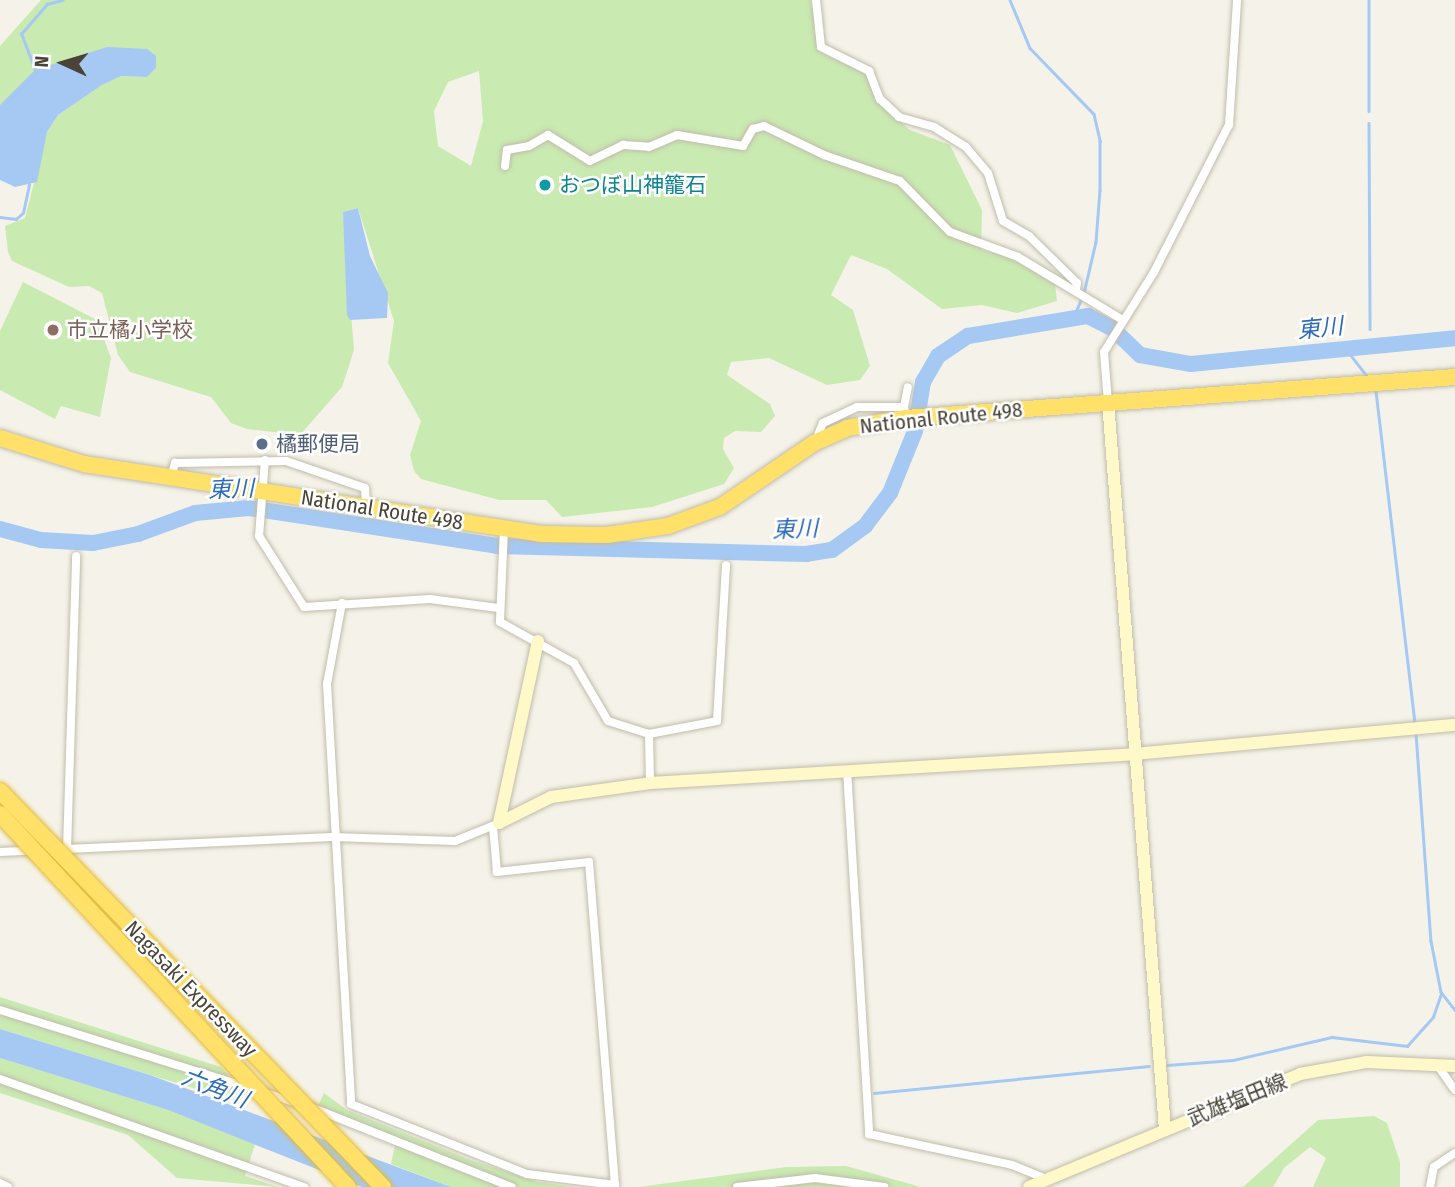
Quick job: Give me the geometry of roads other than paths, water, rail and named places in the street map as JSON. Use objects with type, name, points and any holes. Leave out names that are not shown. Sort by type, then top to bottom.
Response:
[{"type":"highway","name":"National Route 498","points":[[0,438],[84,464],[262,496],[366,507],[504,532],[607,535],[668,526],[720,507],[814,443],[847,428],[905,412],[929,416],[1455,377]]},
{"type":"highway","name":"Nagasaki Expressway","points":[[0,791],[383,1187]]},
{"type":"highway","name":"Nagasaki Expressway","points":[[0,814],[348,1187]]},
{"type":"street","points":[[816,0],[821,47],[869,71],[880,99],[899,117],[934,128],[967,146],[988,173],[1003,221],[1029,236],[1077,283],[1076,289]]},
{"type":"street","points":[[1165,1130],[1103,366],[1109,341],[1122,322],[1229,125],[1237,0]]},
{"type":"street","points":[[505,166],[507,150],[530,146],[548,135],[590,161],[623,145],[649,147],[677,135],[743,146],[753,129],[764,126],[824,155],[892,177],[950,232],[1006,251],[1094,299],[1122,322]]},
{"type":"street","points":[[905,412],[908,387]]},
{"type":"street","points":[[171,478],[175,463],[265,460],[302,465],[365,488],[366,507]]},
{"type":"street","points":[[265,460],[259,536],[287,573],[300,603],[342,604],[430,599],[498,608]]},
{"type":"street","points":[[504,532],[498,608],[506,627],[538,641],[574,663],[608,720],[649,734],[716,721],[726,565]]},
{"type":"street","points":[[67,849],[76,556]]},
{"type":"street","points":[[342,604],[327,684],[332,837],[351,1104],[527,1174],[615,1185],[589,862],[497,872],[496,824],[538,641]]},
{"type":"street","points":[[0,852],[332,837],[455,841],[551,797],[650,783],[1134,754],[1455,725]]},
{"type":"street","points":[[649,734],[650,783]]},
{"type":"street","points":[[848,770],[869,1134],[1012,1166],[1046,1180]]},
{"type":"street","points":[[0,1010],[316,1109],[512,1187]]},
{"type":"street","name":"武雄塩田線","points":[[1030,1187],[1165,1130],[1332,1066],[1455,1066]]},
{"type":"street","points":[[1438,1066],[1455,1090]]},
{"type":"street","points":[[0,1079],[304,1187]]},
{"type":"street","points":[[1430,1187],[1434,1167],[1455,1153]]},
{"type":"street","points":[[737,1187],[815,1178],[884,1187]]},
{"type":"street","points":[[0,1182],[8,1187]]},
{"type":"water","points":[[107,47],[147,49],[156,56],[156,68],[147,77],[121,76],[102,85],[58,115],[47,132],[37,182],[15,187],[0,180],[0,105],[35,70]]},
{"type":"water","points":[[358,208],[370,256],[388,293],[387,318],[350,320],[347,315],[343,212]]},
{"type":"water","points":[[0,1029],[150,1075],[451,1187],[362,1187],[168,1110],[0,1058]]},
{"type":"waterway","points":[[35,70],[21,34],[47,4],[62,0]]},
{"type":"waterway","points":[[1010,0],[1030,48],[1094,114],[1100,141],[1100,190],[1096,242],[1084,293]]},
{"type":"waterway","points":[[1369,0],[1369,111]]},
{"type":"waterway","points":[[1369,123],[1370,329]]},
{"type":"waterway","points":[[0,217],[16,219],[23,213],[29,185]]},
{"type":"waterway","points":[[1073,318],[1081,299]]},
{"type":"waterway","name":"東川","points":[[0,529],[41,540],[93,543],[138,534],[195,513],[249,508],[497,546],[806,554],[832,550],[865,526],[890,493],[915,431],[923,382],[938,356],[968,336],[1088,316],[1112,328],[1140,355],[1191,364],[1455,338]]},
{"type":"waterway","points":[[1346,349],[1366,375]]},
{"type":"waterway","points":[[1376,391],[1415,723]]},
{"type":"waterway","points":[[1416,733],[1431,941],[1441,992],[1455,1010]]},
{"type":"waterway","points":[[1167,1065],[1233,1060],[1332,1037],[1407,1046],[1433,1017],[1441,994]]},
{"type":"waterway","points":[[874,1093],[1149,1066]]},
{"type":"place","name":"おつぼ山神籠石","points":[[545,185]]},
{"type":"place","name":"市立橘小学校","points":[[53,330]]},
{"type":"place","name":"橘郵便局","points":[[262,444]]},
{"type":"water label","name":"六角川","points":[[215,1088]]}]
